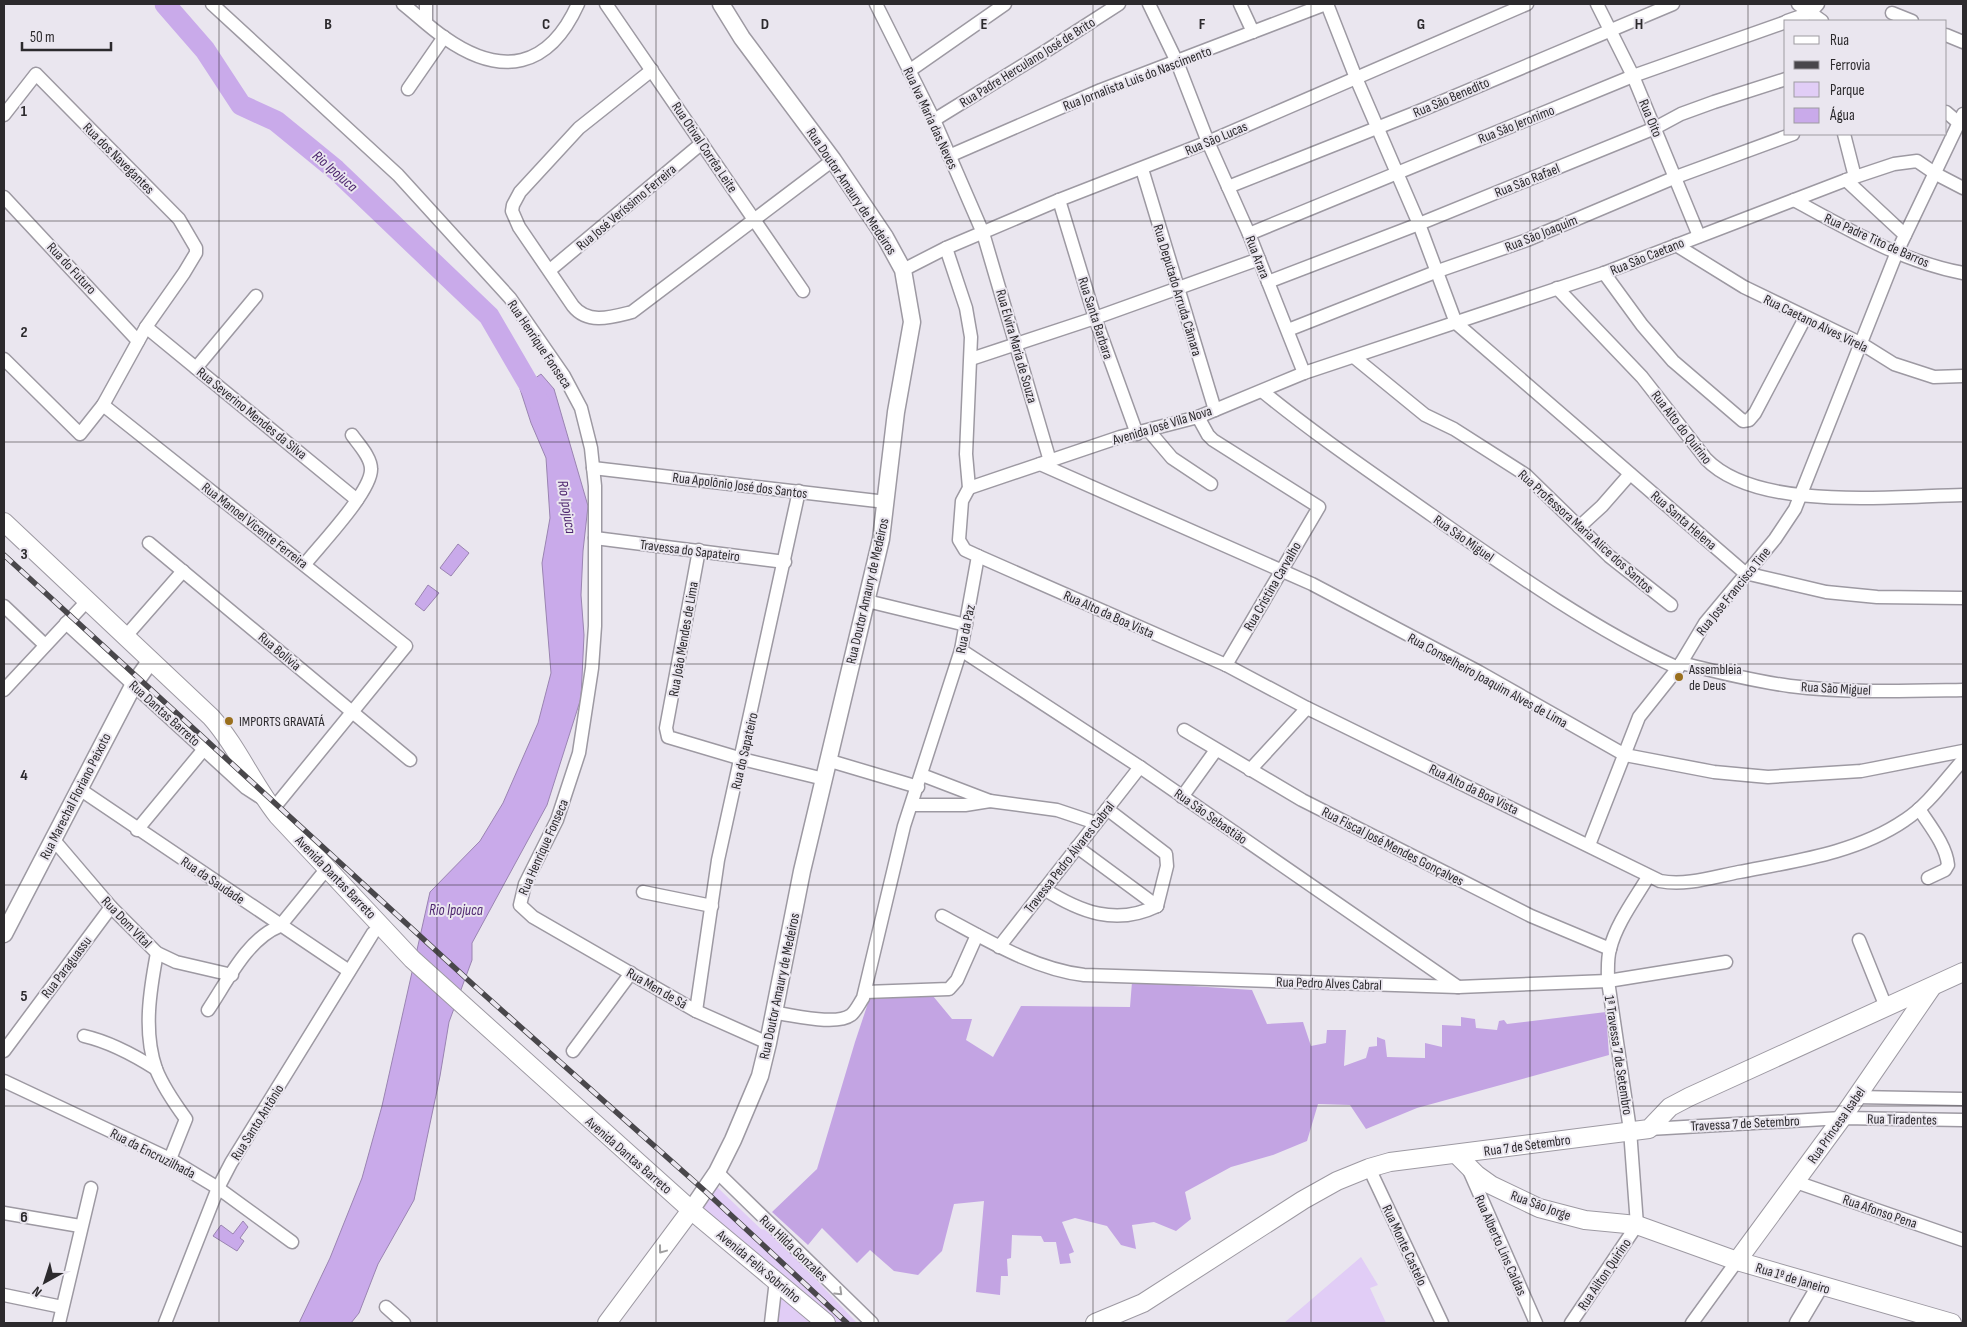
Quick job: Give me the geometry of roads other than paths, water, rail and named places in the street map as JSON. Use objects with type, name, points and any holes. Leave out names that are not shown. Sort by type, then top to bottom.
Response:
[{"type":"main road","name":"Avenida Dantas Barreto","points":[[4,522],[211,717],[230,739],[269,804],[412,959],[691,1210]]},
{"type":"main road","points":[[1649,1129],[1670,1108],[1688,1097],[1963,972]]},
{"type":"main road","name":"Rua Princesa Isabel","points":[[1737,1261],[1842,1118],[1932,987]]},
{"type":"main road","name":"Rua 7 de Setembro","points":[[1095,1323],[1143,1304],[1303,1200],[1337,1181],[1368,1168],[1390,1162],[1462,1160],[1630,1130],[1649,1129]]},
{"type":"main road","name":"Rua São Jorge","points":[[1462,1160],[1491,1185],[1538,1208],[1585,1220],[1637,1225]]},
{"type":"main road","points":[[607,1323],[691,1210]]},
{"type":"main road","name":"Avenida Felix Sobrinho","points":[[691,1210],[826,1323]]},
{"type":"main road","name":"Rua 1º de Janeiro","points":[[1637,1225],[1737,1261],[1952,1323]]},
{"type":"street","name":"Rua Henrique Fonseca","points":[[212,4],[398,175],[510,298],[564,376],[581,408],[591,448],[593,468],[595,538],[592,668],[579,753],[557,820],[520,898],[520,905],[524,911],[549,926]]},
{"type":"street","points":[[403,4],[444,37],[469,52],[484,58],[507,63],[535,56],[555,42],[578,4]]},
{"type":"street","points":[[426,4],[426,22]]},
{"type":"street","name":"Rua Otival Corrêa Leite","points":[[606,4],[804,291]]},
{"type":"street","name":"Rua Doutor Amaury de Medeiros","points":[[691,1210],[717,1172],[752,1095],[776,1012],[802,870],[867,601],[886,502],[896,412],[912,322],[904,270],[874,219],[833,160],[742,38],[721,4]]},
{"type":"street","name":"Rua Iva Maria das Neves","points":[[876,4],[934,120],[983,233]]},
{"type":"street","points":[[909,71],[1005,4]]},
{"type":"street","name":"Rua Padre Herculano José de Brito","points":[[934,120],[1046,52],[1119,4]]},
{"type":"street","name":"Rua Arara","points":[[1149,4],[1177,62],[1208,142],[1249,234],[1304,373]]},
{"type":"street","points":[[1240,4],[1253,32]]},
{"type":"street","points":[[1327,4],[1356,78],[1419,224],[1456,323]]},
{"type":"street","name":"Rua Jornalista Luis do Nascimento","points":[[949,156],[1101,90],[1327,4]]},
{"type":"street","name":"Rua São Lucas","points":[[904,270],[946,248],[1059,200],[1208,142],[1528,4]]},
{"type":"street","name":"Rua Oito","points":[[1597,4],[1633,76],[1656,128],[1699,236]]},
{"type":"street","points":[[1798,4],[1814,8],[1821,20]]},
{"type":"street","name":"Rua São Benedito","points":[[1228,187],[1378,128],[1610,31],[1665,5]]},
{"type":"street","name":"Rua São Jeronimo","points":[[1790,20],[1814,8]]},
{"type":"street","points":[[1892,13],[1910,20]]},
{"type":"street","name":"Rua São Jeronimo","points":[[1249,234],[1633,76],[1784,23]]},
{"type":"street","points":[[1947,35],[1963,42]]},
{"type":"street","points":[[408,89],[444,37]]},
{"type":"street","points":[[652,70],[578,128],[533,177],[512,205],[514,218],[574,306],[583,316],[597,318],[632,312],[833,160]]},
{"type":"street","name":"Rua dos Navegantes","points":[[4,115],[36,74],[179,219],[196,248],[196,253],[146,327]]},
{"type":"street","name":"Rua São Rafael","points":[[1268,282],[1419,224],[1656,128],[1681,114],[1784,80]]},
{"type":"street","points":[[1947,112],[1961,118]]},
{"type":"street","name":"Rua Jose Francisco Tine","points":[[1589,845],[1625,755],[1634,726],[1680,665],[1705,623],[1783,529],[1802,496],[1897,252],[1936,174],[1961,118]]},
{"type":"street","name":"Rua São Joaquim","points":[[1288,330],[1438,271],[1527,240],[1676,177],[1790,135]]},
{"type":"street","points":[[1844,135],[1850,178],[1905,235]]},
{"type":"street","name":"Rua José Veríssimo Ferreira","points":[[550,270],[702,143]]},
{"type":"street","name":"Rua São Caetano","points":[[1354,357],[1604,273],[1850,178],[1906,161],[1917,161],[1936,174],[1963,188]]},
{"type":"street","name":"Rua Deputado Arruda Câmara","points":[[1142,169],[1215,410]]},
{"type":"street","name":"Rua do Futuro","points":[[4,197],[138,341]]},
{"type":"street","name":"Rua Santa Barbara","points":[[1059,200],[1095,318],[1143,433]]},
{"type":"street","name":"Rua Padre Tito de Barros","points":[[1794,200],[1897,252],[1943,269],[1963,272]]},
{"type":"street","name":"Rua Elvira Maria de Souza","points":[[983,233],[1017,345],[1045,463]]},
{"type":"street","name":"Rua Caetano Alves Virela","points":[[1676,245],[1716,271],[1805,318],[1862,344],[1894,364],[1920,375],[1934,377],[1963,376]]},
{"type":"street","points":[[946,248],[968,314],[971,337],[966,454],[968,488],[962,500],[959,540],[965,550],[978,556]]},
{"type":"street","points":[[971,359],[1095,318],[1259,259]]},
{"type":"street","points":[[1604,273],[1642,325],[1673,361],[1744,421],[1748,420],[1755,413],[1805,318]]},
{"type":"street","name":"Rua Alto do Quirino","points":[[1557,288],[1588,317],[1642,376],[1714,468],[1739,482],[1802,496],[1963,495]]},
{"type":"street","points":[[196,368],[256,296]]},
{"type":"street","name":"Rua Santa Helena","points":[[1456,323],[1745,573],[1826,592],[1876,597],[1963,598]]},
{"type":"street","points":[[4,359],[80,434],[104,405],[146,327]]},
{"type":"street","name":"Rua Severino Mendes da Silva","points":[[146,327],[357,500]]},
{"type":"street","name":"Avenida José Vila Nova","points":[[968,488],[1120,437],[1143,433],[1198,417],[1304,373],[1354,357]]},
{"type":"street","name":"Rua Professora Maria Alice dos Santos","points":[[1354,357],[1425,415],[1454,429],[1526,475],[1632,576],[1670,605]]},
{"type":"street","name":"Rua São Miguel","points":[[1262,391],[1345,456],[1496,560],[1635,647],[1680,665],[1792,686],[1894,691],[1963,690]]},
{"type":"street","name":"Rua Manoel Vicente Ferreira","points":[[104,405],[406,646],[353,711]]},
{"type":"street","name":"Rua Cristina Carvalho","points":[[1198,417],[1213,440],[1319,507],[1226,665]]},
{"type":"street","points":[[1143,433],[1172,458],[1211,484]]},
{"type":"street","points":[[305,564],[357,500],[369,481],[371,467],[368,458],[352,435]]},
{"type":"street","name":"Rua Conselheiro Joaquim Alves de Lima","points":[[1045,463],[1282,570],[1470,668],[1625,755],[1714,772],[1768,777],[1861,771],[1963,751]]},
{"type":"street","name":"Rua Apolônio José dos Santos","points":[[593,468],[886,502]]},
{"type":"street","points":[[1579,527],[1607,501],[1630,474]]},
{"type":"street","name":"Rua do Sapateiro","points":[[696,1011],[718,860],[742,759],[799,491]]},
{"type":"street","name":"Travessa do Sapateiro","points":[[595,538],[785,562]]},
{"type":"street","name":"Rua Bolívia","points":[[149,543],[410,760]]},
{"type":"street","name":"Rua João Mendes de Lima","points":[[699,550],[666,728],[670,739],[742,759]]},
{"type":"street","name":"Rua da Paz","points":[[776,1012],[844,1019],[855,1012],[865,992],[900,845],[961,650],[978,556]]},
{"type":"street","name":"Rua Alto da Boa Vista","points":[[978,556],[1226,665],[1307,708],[1589,845],[1648,877],[1671,883],[1681,883],[1792,862],[1873,838],[1907,819],[1919,809],[1963,760]]},
{"type":"street","points":[[126,636],[183,571]]},
{"type":"street","points":[[4,690],[88,600]]},
{"type":"street","points":[[867,601],[966,625]]},
{"type":"street","points":[[4,606],[45,645]]},
{"type":"street","name":"Rua Dantas Barreto","points":[[66,623],[255,795],[269,804]]},
{"type":"street","name":"Rua São Sebastião","points":[[961,650],[1182,796],[1458,988]]},
{"type":"street","name":"Rua Marechal Floriano Peixoto","points":[[4,934],[78,788],[134,684],[151,660]]},
{"type":"street","points":[[1250,770],[1307,708]]},
{"type":"street","points":[[269,804],[353,711]]},
{"type":"street","name":"Rua Fiscal José Mendes Gonçalves","points":[[1184,730],[1302,800],[1531,916],[1610,949]]},
{"type":"street","points":[[137,830],[204,748]]},
{"type":"street","points":[[1182,796],[1216,750]]},
{"type":"street","points":[[742,759],[824,779]]},
{"type":"street","points":[[828,760],[920,781],[990,801],[1057,810],[1096,823]]},
{"type":"street","name":"Travessa Pedro Álvares Cabral","points":[[998,947],[1140,768]]},
{"type":"street","name":"Rua da Saudade","points":[[78,788],[137,830],[349,971]]},
{"type":"street","points":[[912,805],[965,804],[990,801]]},
{"type":"street","points":[[1107,809],[1163,850],[1168,859],[1157,906]]},
{"type":"street","points":[[1919,809],[1942,844],[1948,859],[1948,865],[1945,870],[1928,878]]},
{"type":"street","name":"Rua Dom Vital","points":[[53,839],[111,908],[157,953],[149,1008],[152,1051],[156,1069],[186,1119],[170,1159]]},
{"type":"street","points":[[1078,847],[1157,906]]},
{"type":"street","points":[[208,1010],[232,974],[262,936],[280,926],[328,867]]},
{"type":"street","points":[[1610,949],[1648,877]]},
{"type":"street","points":[[1044,889],[1096,914],[1118,916],[1148,910],[1157,906]]},
{"type":"street","points":[[643,892],[712,906]]},
{"type":"street","name":"Rua Paraguassu","points":[[4,1051],[111,908]]},
{"type":"street","name":"Rua Pedro Alves Cabral","points":[[942,916],[998,947],[1061,971],[1084,976],[1458,988],[1608,981],[1726,962]]},
{"type":"street","name":"Rua Men de Sá","points":[[549,926],[696,1011],[768,1043]]},
{"type":"street","name":"Rua Santo Antônio","points":[[165,1323],[218,1188],[231,1163],[373,933]]},
{"type":"street","points":[[865,992],[949,989],[957,980],[977,935]]},
{"type":"street","points":[[1859,940],[1886,1008]]},
{"type":"street","name":"1ª Travessa 7 de Setembro","points":[[1610,949],[1608,981],[1630,1130],[1637,1225]]},
{"type":"street","points":[[157,953],[176,962],[232,974]]},
{"type":"street","points":[[573,1050],[631,973]]},
{"type":"street","points":[[84,1036],[101,1040],[136,1056],[156,1069]]},
{"type":"street","name":"Rua da Encruzilhada","points":[[4,1082],[170,1159],[218,1188],[292,1242]]},
{"type":"street","name":"Rua Tiradentes","points":[[1856,1097],[1961,1099]]},
{"type":"street","points":[[1907,1098],[1909,1119]]},
{"type":"street","points":[[1961,1099],[1962,1120]]},
{"type":"street","name":"Rua Tiradentes","points":[[1842,1118],[1962,1120]]},
{"type":"street","name":"Travessa 7 de Setembro","points":[[1649,1129],[1842,1118]]},
{"type":"street","name":"Rua Alberto Lins Caldas","points":[[1462,1160],[1536,1323]]},
{"type":"street","name":"Rua Monte Castelo","points":[[1368,1168],[1442,1323]]},
{"type":"street","name":"Rua Hilda Gonzales","points":[[717,1172],[872,1323]]},
{"type":"street","name":"Rua Afonso Pena","points":[[1796,1182],[1963,1240]]},
{"type":"street","points":[[58,1323],[80,1226],[91,1188]]},
{"type":"street","points":[[4,1213],[80,1226]]},
{"type":"street","name":"Rua Ailton Quirino","points":[[1570,1323],[1637,1225]]},
{"type":"street","points":[[1692,1323],[1737,1261]]},
{"type":"street","points":[[771,1323],[776,1280]]},
{"type":"street","points":[[1798,1323],[1820,1286]]},
{"type":"street","points":[[4,1295],[62,1307]]},
{"type":"street","points":[[386,1307],[404,1323]]},
{"type":"water","name":"Rio Ipojuca","points":[[541,374],[554,389],[588,506],[581,595],[584,635],[581,698],[547,805],[472,943],[472,960],[449,1022],[440,1076],[414,1200],[378,1264],[359,1313],[351,1323],[299,1323],[330,1258],[362,1178],[382,1106],[430,892],[480,841],[503,803],[538,723],[551,673],[542,563],[550,518],[546,458],[531,423],[520,389]]},
{"type":"water","points":[[458,544],[469,553],[451,576],[440,568]]},
{"type":"water","points":[[428,585],[439,593],[424,611],[415,604]]},
{"type":"water","points":[[243,1221],[248,1227],[240,1238],[244,1241],[237,1251],[213,1236],[221,1225],[233,1234]]},
{"type":"waterway","name":"Rio Ipojuca","points":[[165,4],[205,50],[241,105],[276,121],[336,170],[489,316],[542,407]]},
{"type":"railway","points":[[4,555],[479,990],[705,1191],[847,1323]]},
{"type":"place","name":"Assembleia de Deus","points":[[1679,677]]},
{"type":"place","name":"IMPORTS GRAVATÁ","points":[[229,721]]}]
